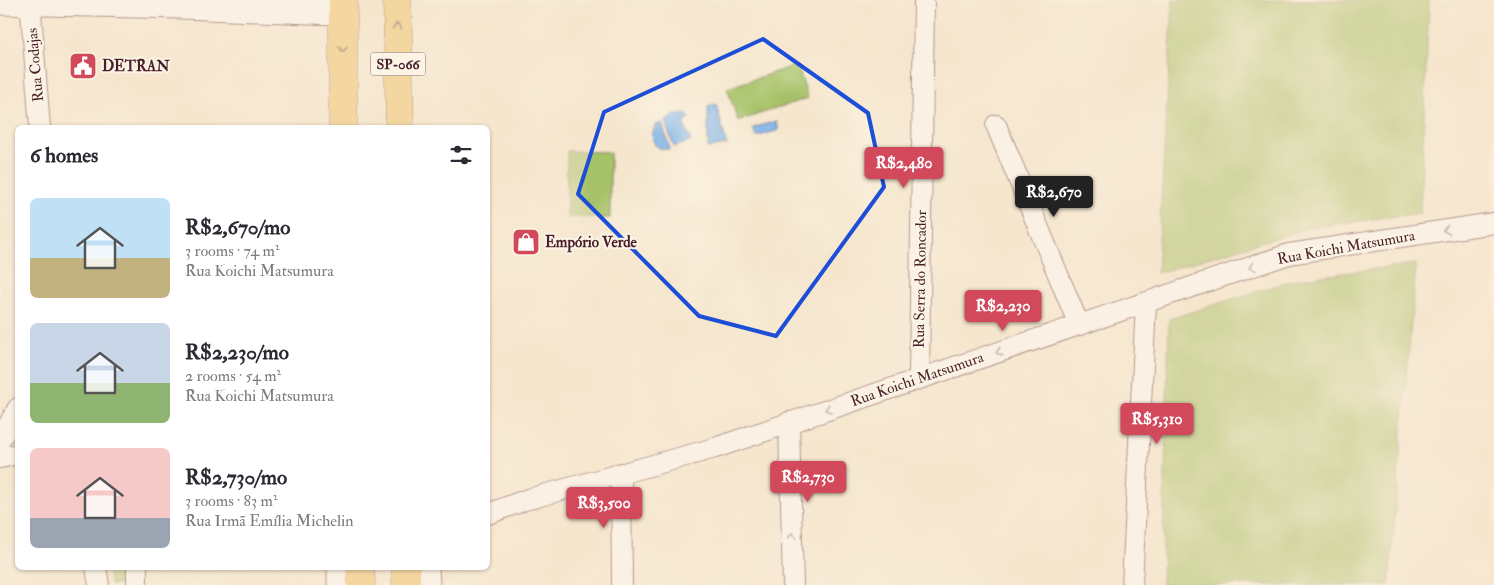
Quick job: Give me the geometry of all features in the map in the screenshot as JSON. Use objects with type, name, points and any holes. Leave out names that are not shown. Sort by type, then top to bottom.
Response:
[{"type":"main road","name":"SP-066","points":[[397,0],[400,125]]},
{"type":"main road","points":[[343,7],[343,125]]},
{"type":"main road","points":[[406,570],[406,585]]},
{"type":"street","name":"Rua Serra do Roncador","points":[[919,378],[924,0]]},
{"type":"street","points":[[0,2],[182,3],[335,12],[343,7]]},
{"type":"street","name":"Rua Codajas","points":[[30,2],[40,125]]},
{"type":"street","points":[[996,125],[1079,325]]},
{"type":"street","name":"Rua Koichi Matsumura","points":[[490,513],[525,500],[715,448],[1289,254],[1494,223]]},
{"type":"street","points":[[1132,585],[1146,303]]},
{"type":"street","points":[[0,440],[15,413]]},
{"type":"street","points":[[789,422],[793,585]]},
{"type":"street","points":[[0,458],[15,455]]},
{"type":"street","points":[[621,473],[622,585]]},
{"type":"street","points":[[96,570],[99,585]]},
{"type":"street","points":[[137,570],[137,585]]},
{"type":"street","points":[[426,570],[427,585]]},
{"type":"highlighted area","points":[[763,39],[868,113],[884,187],[776,336],[699,316],[578,194],[604,112]]},
{"type":"green space","points":[[1173,0],[1429,0],[1420,213],[1311,227],[1157,273]]},
{"type":"green space","points":[[797,65],[808,98],[738,121],[727,88]]},
{"type":"green space","points":[[567,151],[610,152],[610,218],[567,217]]},
{"type":"green space","points":[[1416,264],[1389,585],[1162,585],[1169,319],[1297,279]]},
{"type":"green space","points":[[108,570],[128,570],[128,585],[110,585]]},
{"type":"water","points":[[716,104],[727,145],[708,148],[708,107]]},
{"type":"water","points":[[685,113],[690,118],[684,124],[691,141],[674,147],[665,122],[674,115]]},
{"type":"water","points":[[776,121],[779,130],[756,137],[753,128]]},
{"type":"water","points":[[662,123],[670,149],[660,148],[654,143],[653,135],[656,125]]},
{"type":"place","name":"DETRAN","points":[[83,66]]},
{"type":"place","name":"Empório Verde","points":[[526,242]]}]
